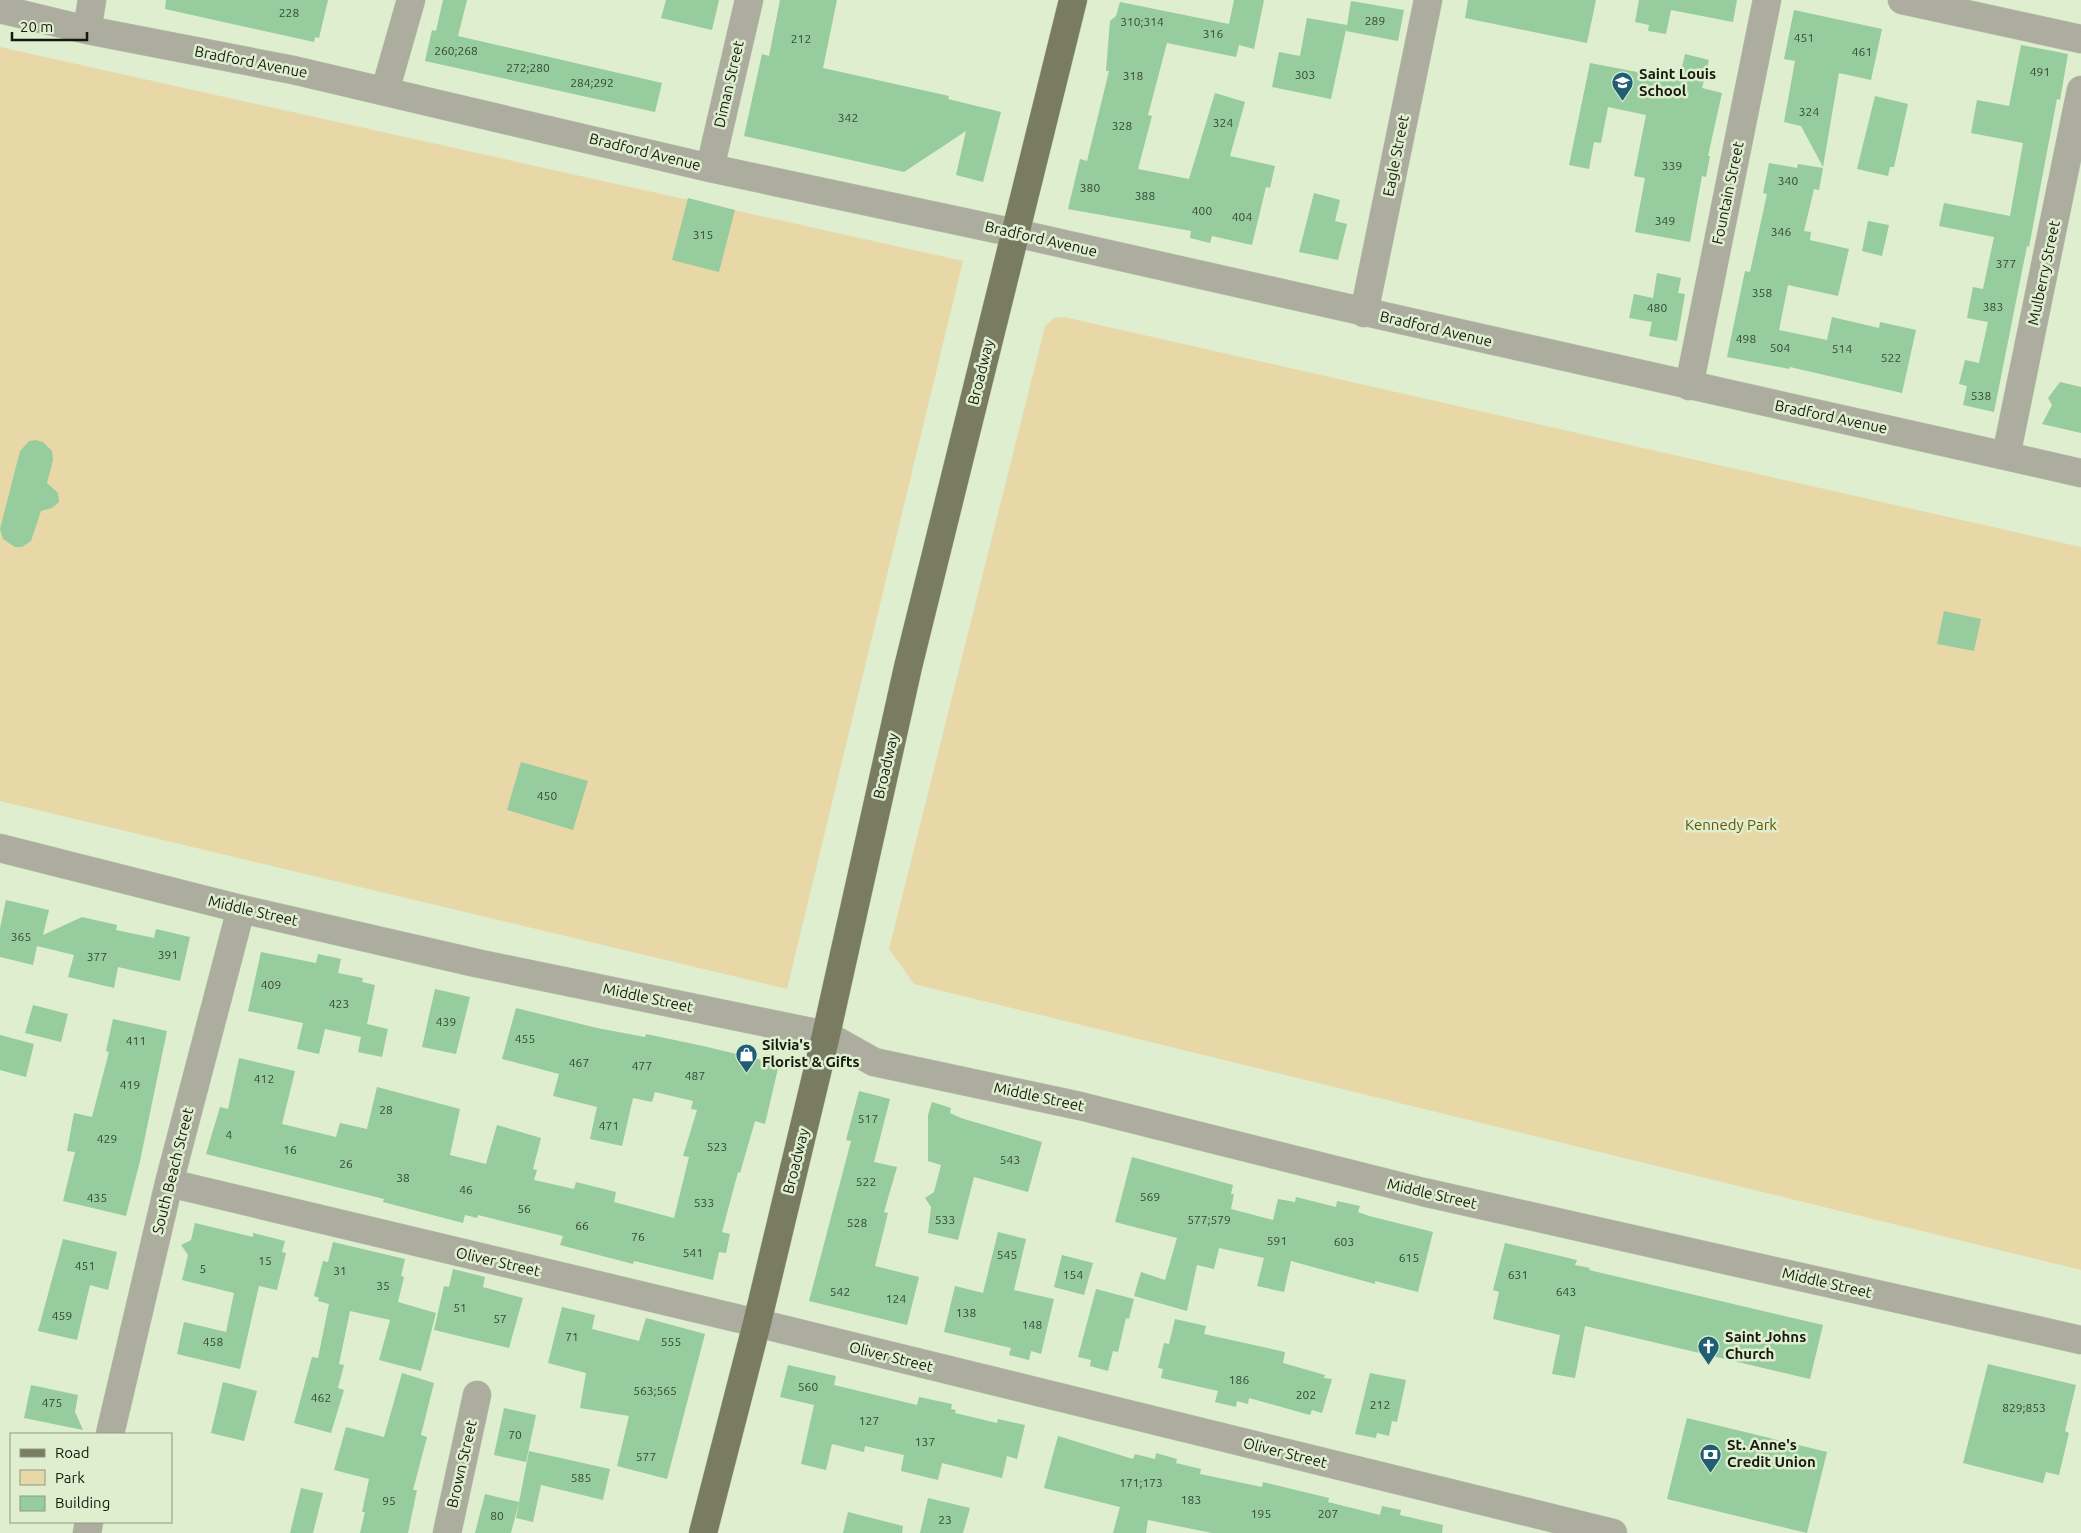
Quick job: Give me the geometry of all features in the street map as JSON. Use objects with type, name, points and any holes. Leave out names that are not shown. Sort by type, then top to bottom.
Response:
[{"type":"main road","name":"Broadway","points":[[703,1533],[757,1323],[826,1035],[908,667],[1073,0]]},
{"type":"street","points":[[87,30],[92,0]]},
{"type":"street","points":[[385,91],[411,0]]},
{"type":"street","name":"Diman Street","points":[[710,168],[749,0]]},
{"type":"street","name":"Eagle Street","points":[[1364,313],[1428,0]]},
{"type":"street","name":"Fountain Street","points":[[1689,386],[1768,0]]},
{"type":"street","points":[[1902,0],[2081,40]]},
{"type":"street","name":"Bradford Avenue","points":[[0,9],[87,30],[293,70],[710,168],[1015,233],[2081,473]]},
{"type":"street","name":"Mulberry Street","points":[[2006,456],[2081,90]]},
{"type":"street","name":"Middle Street","points":[[0,848],[241,909],[476,963],[826,1035],[874,1062],[1080,1106],[1423,1192],[2081,1340]]},
{"type":"street","name":"South Beach Street","points":[[110,1433],[169,1183],[241,909]]},
{"type":"street","name":"Oliver Street","points":[[169,1183],[757,1323],[1613,1533]]},
{"type":"street","name":"Brown Street","points":[[446,1533],[477,1394]]},
{"type":"green space","points":[[0,47],[963,261],[787,989],[0,801]]},
{"type":"green space","name":"Kennedy Park","points":[[1064,317],[2081,547],[2081,1270],[914,984],[889,949],[1045,326],[1054,318]]},
{"type":"building","points":[[166,0],[328,0],[319,38],[315,37],[314,42],[165,9]]},
{"type":"building","points":[[443,0],[467,0],[458,36],[662,83],[655,112],[425,61],[432,30],[436,31]]},
{"type":"building","points":[[666,0],[719,0],[712,30],[661,18]]},
{"type":"building","points":[[780,0],[837,0],[823,68],[949,96],[948,99],[1001,112],[983,182],[956,175],[966,131],[904,172],[744,136],[762,54],[769,56]]},
{"type":"building","points":[[1234,0],[1264,0],[1254,49],[1239,45],[1236,57],[1167,43],[1148,115],[1152,116],[1138,169],[1189,179],[1215,93],[1245,102],[1230,156],[1275,166],[1270,188],[1266,187],[1252,245],[1212,236],[1210,243],[1190,238],[1191,231],[1068,209],[1080,159],[1087,161],[1109,71],[1106,71],[1110,21],[1116,16],[1120,2],[1229,24]]},
{"type":"building","points":[[1468,0],[1596,0],[1587,43],[1465,18]]},
{"type":"building","points":[[1639,0],[1737,0],[1733,22],[1671,10],[1666,34],[1648,31],[1649,25],[1635,22]]},
{"type":"building","points":[[1351,1],[1404,10],[1398,41],[1346,31]]},
{"type":"building","points":[[1794,10],[1882,29],[1871,80],[1839,73],[1823,167],[1801,126],[1784,122],[1795,61],[1784,59]]},
{"type":"building","points":[[1307,18],[1347,25],[1331,99],[1272,87],[1279,52],[1300,56]]},
{"type":"building","points":[[2021,45],[2068,54],[2060,100],[2057,99],[2029,247],[2027,246],[1994,412],[1963,405],[1967,386],[1959,384],[1965,360],[1979,363],[1988,322],[1967,318],[1973,287],[1983,289],[1994,237],[1939,226],[1944,203],[2010,216],[2023,143],[1971,133],[1977,100],[2009,106]]},
{"type":"building","points":[[1685,54],[1709,60],[1702,88],[1722,93],[1708,156],[1710,156],[1706,177],[1702,176],[1690,242],[1635,232],[1645,178],[1634,176],[1646,115],[1608,107],[1601,143],[1594,142],[1589,169],[1569,165],[1590,63],[1679,80]]},
{"type":"building","points":[[1875,96],[1908,104],[1894,167],[1890,167],[1888,176],[1857,169]]},
{"type":"building","points":[[1769,163],[1797,168],[1798,164],[1823,168],[1819,190],[1814,189],[1804,231],[1811,232],[1810,240],[1849,249],[1838,296],[1788,285],[1779,330],[1827,340],[1832,317],[1879,328],[1880,322],[1916,330],[1902,393],[1790,367],[1789,369],[1727,357],[1745,271],[1750,272],[1767,194],[1763,193]]},
{"type":"building","points":[[1314,193],[1340,200],[1335,221],[1347,224],[1338,260],[1299,252]]},
{"type":"building","points":[[688,198],[735,210],[719,272],[672,260]]},
{"type":"building","points":[[1868,221],[1889,225],[1882,256],[1862,251]]},
{"type":"building","points":[[1657,273],[1681,278],[1678,293],[1685,294],[1677,341],[1649,336],[1652,322],[1629,318],[1634,294],[1653,298]]},
{"type":"building","points":[[2060,382],[2081,387],[2081,433],[2042,424],[2052,405],[2048,398]]},
{"type":"building","points":[[29,441],[43,442],[52,451],[53,460],[47,483],[58,493],[59,502],[52,508],[41,511],[31,541],[22,547],[15,547],[3,539],[0,529],[20,451]]},
{"type":"building","points":[[1944,611],[1981,619],[1974,651],[1937,644]]},
{"type":"building","points":[[521,762],[588,781],[573,830],[507,810]]},
{"type":"building","points":[[6,900],[49,910],[43,935],[82,917],[117,925],[116,930],[154,938],[156,929],[190,937],[180,981],[118,967],[114,988],[68,977],[74,955],[37,946],[33,965],[0,957],[0,928]]},
{"type":"building","points":[[261,952],[316,963],[318,954],[341,959],[338,973],[363,978],[362,982],[375,985],[367,1024],[388,1029],[382,1057],[358,1052],[361,1037],[325,1029],[319,1054],[297,1049],[303,1023],[248,1011]]},
{"type":"building","points":[[435,989],[470,997],[456,1054],[422,1047]]},
{"type":"building","points":[[33,1005],[68,1014],[61,1042],[25,1033]]},
{"type":"building","points":[[516,1008],[597,1028],[645,1037],[646,1034],[779,1064],[765,1124],[755,1121],[740,1173],[738,1172],[722,1232],[730,1234],[726,1253],[719,1252],[713,1280],[634,1261],[633,1264],[560,1245],[563,1236],[478,1215],[477,1218],[465,1215],[463,1223],[383,1202],[384,1199],[206,1154],[220,1107],[228,1109],[239,1058],[295,1071],[282,1124],[336,1137],[340,1123],[367,1129],[377,1087],[460,1109],[450,1155],[486,1164],[497,1125],[541,1138],[533,1169],[537,1170],[534,1180],[574,1189],[576,1182],[616,1192],[614,1202],[674,1218],[689,1157],[683,1156],[697,1110],[691,1109],[693,1101],[655,1092],[652,1102],[633,1098],[622,1146],[590,1139],[597,1107],[553,1096],[559,1074],[502,1059]]},
{"type":"building","points":[[113,1019],[167,1031],[140,1161],[126,1216],[63,1201],[75,1152],[67,1151],[74,1113],[92,1117],[109,1052],[106,1051]]},
{"type":"building","points":[[0,1035],[34,1044],[26,1077],[0,1070]]},
{"type":"building","points":[[859,1091],[890,1099],[874,1162],[897,1167],[884,1212],[888,1213],[875,1266],[919,1277],[907,1325],[809,1301],[851,1141],[846,1140]]},
{"type":"building","points":[[932,1102],[951,1108],[950,1113],[961,1118],[1042,1142],[1028,1192],[974,1177],[958,1240],[928,1233],[931,1207],[925,1198],[934,1192],[941,1165],[928,1161],[928,1115]]},
{"type":"building","points":[[1132,1157],[1233,1185],[1231,1194],[1234,1194],[1231,1209],[1273,1220],[1278,1199],[1295,1202],[1296,1197],[1336,1207],[1337,1201],[1360,1206],[1358,1212],[1369,1216],[1433,1232],[1418,1292],[1375,1281],[1375,1284],[1291,1261],[1284,1292],[1257,1286],[1264,1258],[1219,1248],[1214,1269],[1197,1265],[1187,1311],[1134,1296],[1141,1272],[1165,1280],[1177,1238],[1115,1222]]},
{"type":"building","points":[[195,1223],[253,1237],[253,1233],[285,1241],[282,1252],[286,1253],[277,1290],[259,1286],[240,1369],[177,1354],[184,1322],[226,1332],[234,1293],[182,1280],[188,1255],[181,1245],[191,1240]]},
{"type":"building","points":[[998,1232],[1026,1239],[1014,1290],[1054,1299],[1041,1354],[1031,1351],[1029,1360],[1009,1355],[1011,1348],[944,1332],[955,1286],[983,1293]]},
{"type":"building","points":[[63,1239],[117,1252],[108,1290],[90,1285],[77,1340],[38,1331]]},
{"type":"building","points":[[333,1242],[405,1259],[401,1276],[404,1277],[398,1302],[436,1313],[421,1371],[379,1360],[390,1320],[350,1311],[339,1364],[344,1365],[338,1388],[344,1390],[331,1433],[294,1423],[312,1357],[318,1358],[329,1304],[318,1301],[319,1298],[314,1296],[323,1261],[328,1262]]},
{"type":"building","points":[[1505,1243],[1577,1260],[1575,1265],[1590,1268],[1589,1270],[1823,1325],[1810,1379],[1585,1326],[1575,1378],[1552,1374],[1560,1335],[1493,1319],[1499,1292],[1493,1290]]},
{"type":"building","points":[[1062,1255],[1093,1263],[1084,1295],[1054,1287]]},
{"type":"building","points":[[453,1269],[485,1277],[483,1287],[523,1298],[509,1348],[434,1330],[444,1286],[449,1287]]},
{"type":"building","points":[[1096,1289],[1134,1299],[1129,1319],[1126,1318],[1118,1352],[1113,1351],[1108,1371],[1090,1366],[1091,1360],[1078,1357]]},
{"type":"building","points":[[562,1307],[595,1315],[592,1329],[639,1341],[646,1318],[705,1334],[667,1479],[617,1466],[629,1416],[580,1408],[586,1373],[548,1363]]},
{"type":"building","points":[[1175,1319],[1206,1326],[1204,1334],[1285,1352],[1283,1363],[1325,1375],[1324,1378],[1332,1379],[1322,1413],[1312,1410],[1310,1415],[1249,1398],[1248,1404],[1237,1401],[1236,1407],[1215,1402],[1218,1391],[1161,1378],[1163,1369],[1158,1368],[1164,1343],[1169,1344]]},
{"type":"building","points":[[1988,1364],[2076,1385],[2065,1431],[2069,1433],[2059,1475],[2046,1472],[2043,1483],[1963,1463]]},
{"type":"building","points":[[788,1365],[836,1376],[834,1385],[917,1405],[919,1397],[952,1404],[951,1409],[956,1410],[955,1413],[997,1423],[998,1419],[1025,1425],[1017,1459],[1007,1456],[1002,1478],[942,1463],[938,1480],[901,1471],[904,1455],[865,1446],[864,1452],[832,1444],[826,1470],[801,1464],[814,1405],[780,1397]]},
{"type":"building","points":[[402,1373],[434,1383],[421,1435],[427,1437],[413,1490],[417,1490],[408,1533],[360,1533],[369,1479],[334,1470],[346,1427],[384,1437]]},
{"type":"building","points":[[1370,1373],[1406,1380],[1397,1422],[1392,1421],[1389,1436],[1377,1433],[1376,1438],[1355,1434]]},
{"type":"building","points":[[223,1382],[257,1391],[244,1441],[211,1433]]},
{"type":"building","points":[[31,1385],[78,1395],[75,1412],[83,1430],[24,1418]]},
{"type":"building","points":[[504,1408],[536,1415],[526,1462],[494,1455]]},
{"type":"building","points":[[1687,1418],[1827,1452],[1807,1533],[1667,1499]]},
{"type":"building","points":[[1058,1436],[1133,1459],[1135,1454],[1155,1459],[1156,1453],[1177,1459],[1176,1463],[1201,1469],[1200,1474],[1262,1487],[1263,1482],[1329,1498],[1328,1502],[1380,1515],[1382,1506],[1401,1510],[1400,1515],[1443,1525],[1442,1533],[1212,1533],[1148,1520],[1146,1533],[1113,1533],[1120,1507],[1044,1488]]},
{"type":"building","points":[[529,1451],[610,1469],[603,1500],[541,1485],[533,1522],[516,1518]]},
{"type":"building","points":[[301,1488],[323,1493],[313,1533],[290,1533]]},
{"type":"building","points":[[485,1494],[519,1502],[511,1533],[475,1533]]},
{"type":"building","points":[[928,1498],[970,1508],[963,1533],[920,1533]]},
{"type":"building","points":[[848,1512],[903,1526],[902,1533],[843,1533]]},
{"type":"place","name":"Saint Louis School","points":[[1623,102]]},
{"type":"place","name":"Silvia's Florist & Gifts","points":[[746,1073]]},
{"type":"place","name":"Saint Johns Church","points":[[1709,1365]]},
{"type":"place","name":"St. Anne's Credit Union","points":[[1711,1473]]}]
